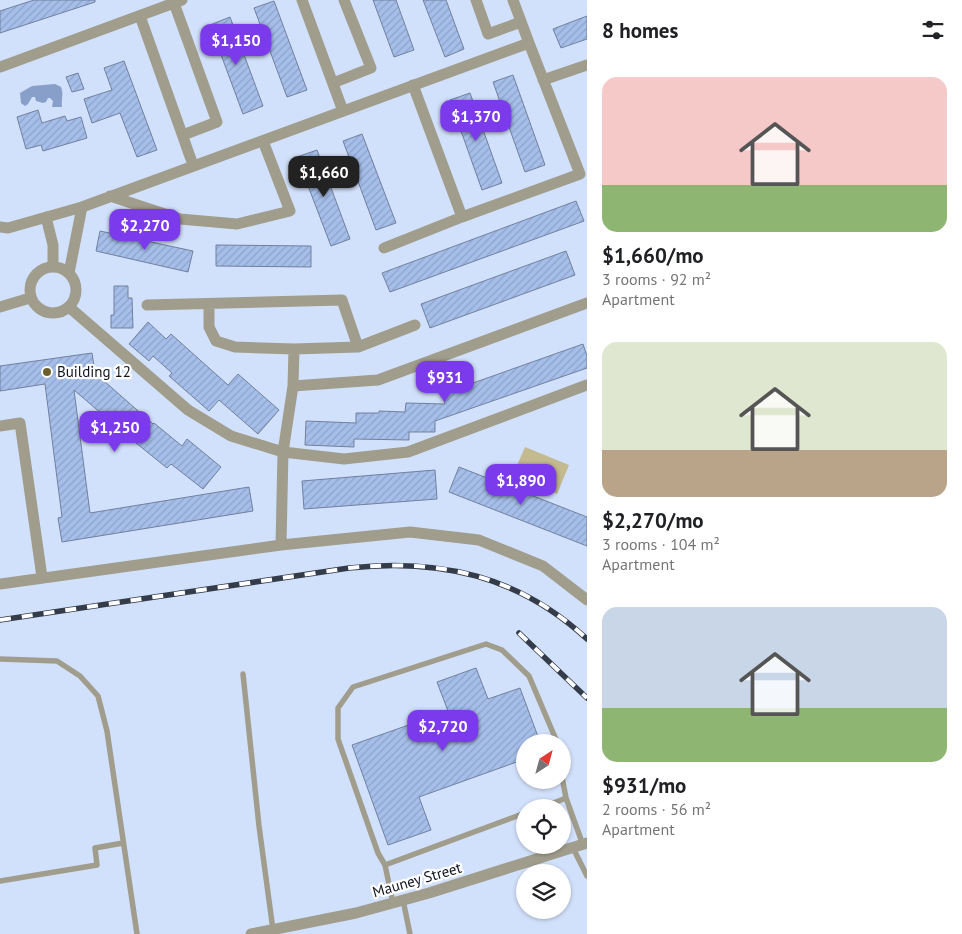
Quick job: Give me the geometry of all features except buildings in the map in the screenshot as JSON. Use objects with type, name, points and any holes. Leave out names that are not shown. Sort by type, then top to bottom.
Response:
[{"type":"street","points":[[302,0],[343,111]]},
{"type":"street","points":[[333,83],[371,68],[344,0]]},
{"type":"street","points":[[476,0],[488,34],[521,22]]},
{"type":"street","points":[[384,248],[583,172],[543,80],[513,0]]},
{"type":"street","points":[[0,67],[178,2],[217,122],[183,134]]},
{"type":"street","points":[[140,16],[193,165]]},
{"type":"street","points":[[0,227],[8,228],[82,207],[529,43]]},
{"type":"street","points":[[543,80],[587,65]]},
{"type":"street","points":[[413,85],[462,217]]},
{"type":"street","points":[[110,196],[180,219],[237,224],[290,211],[263,141]]},
{"type":"street","points":[[69,273],[82,207]]},
{"type":"street","points":[[46,217],[53,245],[53,267]]},
{"type":"street","points":[[47,267],[62,269],[69,273],[76,286],[74,301],[69,307],[55,314],[40,310],[30,298],[29,290],[34,275],[47,267]]},
{"type":"street","points":[[0,307],[30,298]]},
{"type":"street","points":[[147,305],[342,300],[358,347]]},
{"type":"street","points":[[293,386],[378,380],[587,303]]},
{"type":"street","points":[[210,304],[209,327],[216,341],[235,347],[294,349],[358,347],[415,324]]},
{"type":"street","points":[[69,307],[188,410],[231,436],[283,452],[344,458],[408,452],[587,384]]},
{"type":"street","points":[[281,545],[283,452],[293,386],[294,349]]},
{"type":"street","points":[[0,426],[20,423],[42,578]]},
{"type":"street","points":[[0,582],[42,578],[281,545],[410,532],[479,540],[543,566],[587,600]]},
{"type":"street","name":"Mauney Street","points":[[251,934],[274,932],[398,902],[581,845]]},
{"type":"lane","points":[[410,934],[385,865],[378,852],[338,739],[338,708],[353,687],[486,644],[502,650],[529,676],[554,734]]},
{"type":"lane","points":[[0,659],[57,661],[80,676],[98,696],[107,731],[137,934]]},
{"type":"lane","points":[[243,674],[259,826],[274,932]]},
{"type":"lane","points":[[564,789],[581,845],[587,876]]},
{"type":"lane","points":[[385,865],[516,816]]},
{"type":"lane","points":[[0,881],[97,865],[95,848],[124,844]]},
{"type":"shaded area","points":[[525,447],[569,465],[557,494],[513,475]]},
{"type":"water","points":[[55,84],[61,87],[62,90],[62,107],[52,107],[53,101],[50,98],[43,103],[36,101],[35,97],[32,97],[25,106],[21,103],[20,93],[32,86]]},
{"type":"railway","points":[[0,620],[349,568],[415,566],[446,569],[477,576],[506,586],[534,600],[561,617],[587,639]]},
{"type":"railway","points":[[519,633],[587,698]]},
{"type":"place","name":"Building 12","points":[[47,372]]}]
